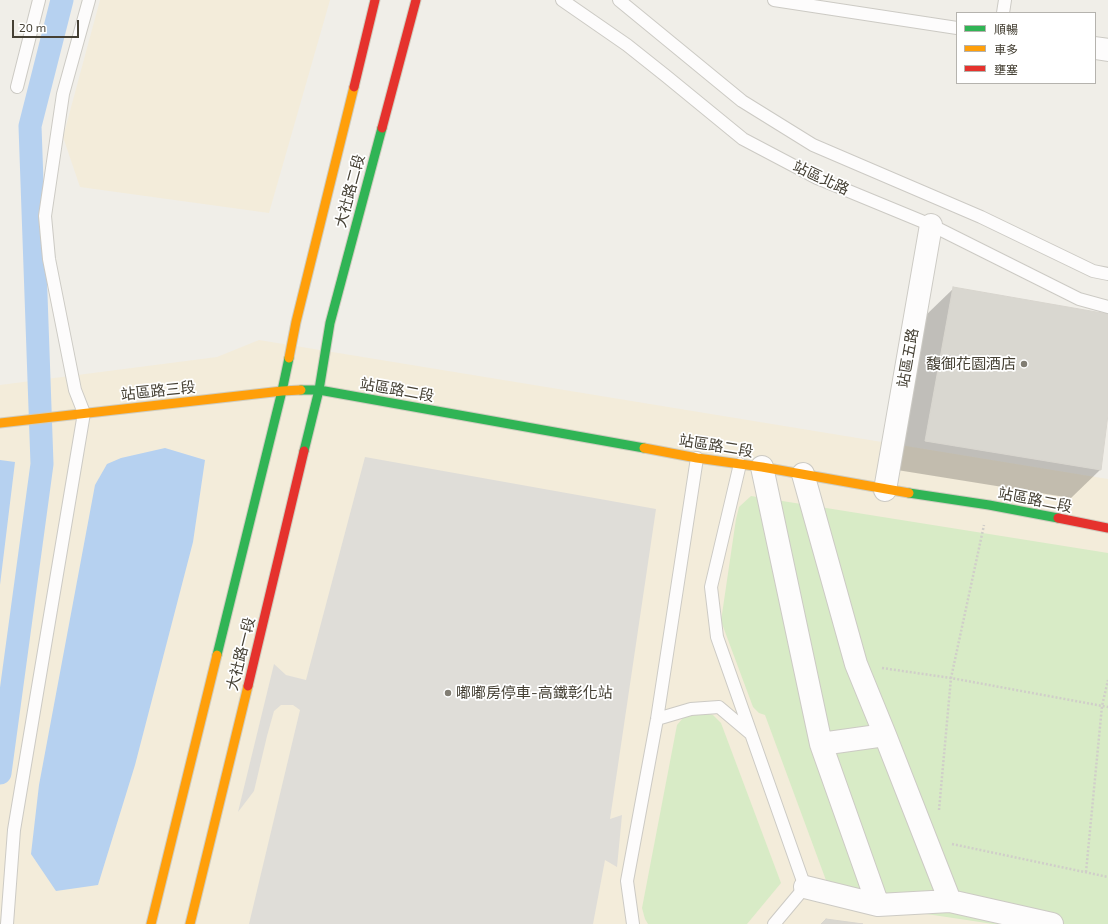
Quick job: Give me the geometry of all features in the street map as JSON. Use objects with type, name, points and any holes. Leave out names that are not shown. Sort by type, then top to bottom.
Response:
[{"type":"street","name":"大社路二段","points":[[282,391],[296,322],[375,0]]},
{"type":"street","name":"大社路二段","points":[[319,390],[330,323],[416,0]]},
{"type":"street","points":[[1096,48],[1108,50]]},
{"type":"street","name":"站區五路","points":[[885,490],[931,225]]},
{"type":"street","name":"站區路三段","points":[[0,423],[282,391],[319,390]]},
{"type":"street","name":"大社路一段","points":[[190,924],[319,390]]},
{"type":"street","name":"站區路二段","points":[[319,390],[697,458],[762,467],[885,490],[989,505],[1108,528]]},
{"type":"street","name":"大社路一段","points":[[151,924],[282,391]]},
{"type":"street","points":[[762,467],[821,744],[878,905]]},
{"type":"street","points":[[803,474],[856,664],[950,901]]},
{"type":"street","points":[[821,744],[885,735]]},
{"type":"street","points":[[805,887],[878,905],[950,901],[1052,924]]},
{"type":"lane","points":[[17,87],[39,0]]},
{"type":"lane","points":[[7,924],[14,830],[84,413],[74,390],[50,259],[45,216],[63,94],[88,0]]},
{"type":"lane","name":"站區北路","points":[[562,0],[627,45],[661,71],[743,139],[817,178],[931,225],[1079,299],[1108,308]]},
{"type":"lane","name":"站區北路","points":[[619,0],[742,101],[813,145],[982,217],[1093,271],[1108,274]]},
{"type":"lane","points":[[774,0],[956,28]]},
{"type":"lane","points":[[1003,12],[1005,0]]},
{"type":"lane","points":[[625,924],[627,881],[657,719],[697,458]]},
{"type":"lane","points":[[740,464],[711,587],[717,637],[805,887],[774,924]]},
{"type":"lane","points":[[657,719],[692,709],[720,707],[752,734]]},
{"type":"lane","points":[[627,881],[633,924]]},
{"type":"path","points":[[938,818],[951,678],[989,505]]},
{"type":"path","points":[[856,664],[951,678],[1108,707]]},
{"type":"path","points":[[1086,872],[1102,706],[1108,680]]},
{"type":"path","points":[[923,832],[936,841],[1108,877]]},
{"type":"shaded area","points":[[100,0],[330,0],[269,213],[80,187],[63,137]]},
{"type":"shaded area","points":[[259,340],[1108,479],[1108,924],[0,924],[0,385],[217,357]]},
{"type":"shaded area","name":"嘟嘟房停車-高鐵彰化站","points":[[365,457],[656,509],[610,819],[622,815],[617,867],[605,860],[593,924],[249,924],[300,710],[293,705],[281,705],[274,711],[254,791],[238,812],[274,664],[286,675],[306,680]]},
{"type":"green space","points":[[751,496],[1108,553],[1108,924],[993,924],[820,898],[827,883],[765,715],[759,713],[753,707],[721,621],[736,519],[739,507]]},
{"type":"green space","points":[[698,712],[713,715],[721,723],[781,883],[747,924],[648,924],[642,908],[677,725],[683,718]]},
{"type":"water","points":[[165,448],[205,460],[193,542],[135,765],[98,885],[56,891],[31,854],[39,785],[95,485],[107,464],[121,458]]},
{"type":"water","points":[[0,460],[15,462],[0,585]]},
{"type":"building","name":"馥御花園酒店","points":[[953,287],[1108,314],[1108,414],[1101,470],[925,441]]},
{"type":"building","points":[[826,919],[863,924],[821,924]]},
{"type":"waterway","points":[[0,773],[42,464],[30,126],[62,0]]},
{"type":"traffic: fast","points":[[304,451],[319,390],[330,323],[382,128]]},
{"type":"traffic: fast","points":[[217,655],[289,358]]},
{"type":"traffic: fast","points":[[301,390],[319,390],[644,448]]},
{"type":"traffic: fast","points":[[909,493],[989,505],[1058,518]]},
{"type":"traffic: slow","points":[[289,358],[296,322],[354,87]]},
{"type":"traffic: slow","points":[[0,423],[301,390]]},
{"type":"traffic: slow","points":[[644,448],[909,493]]},
{"type":"traffic: slow","points":[[151,924],[217,655]]},
{"type":"traffic: slow","points":[[190,924],[248,686]]},
{"type":"traffic: jam","points":[[354,87],[375,0]]},
{"type":"traffic: jam","points":[[382,128],[416,0]]},
{"type":"traffic: jam","points":[[248,686],[304,451]]},
{"type":"traffic: jam","points":[[1058,518],[1108,528]]},
{"type":"place","name":"馥御花園酒店","points":[[1024,364]]},
{"type":"place","name":"嘟嘟房停車-高鐵彰化站","points":[[448,693]]}]
